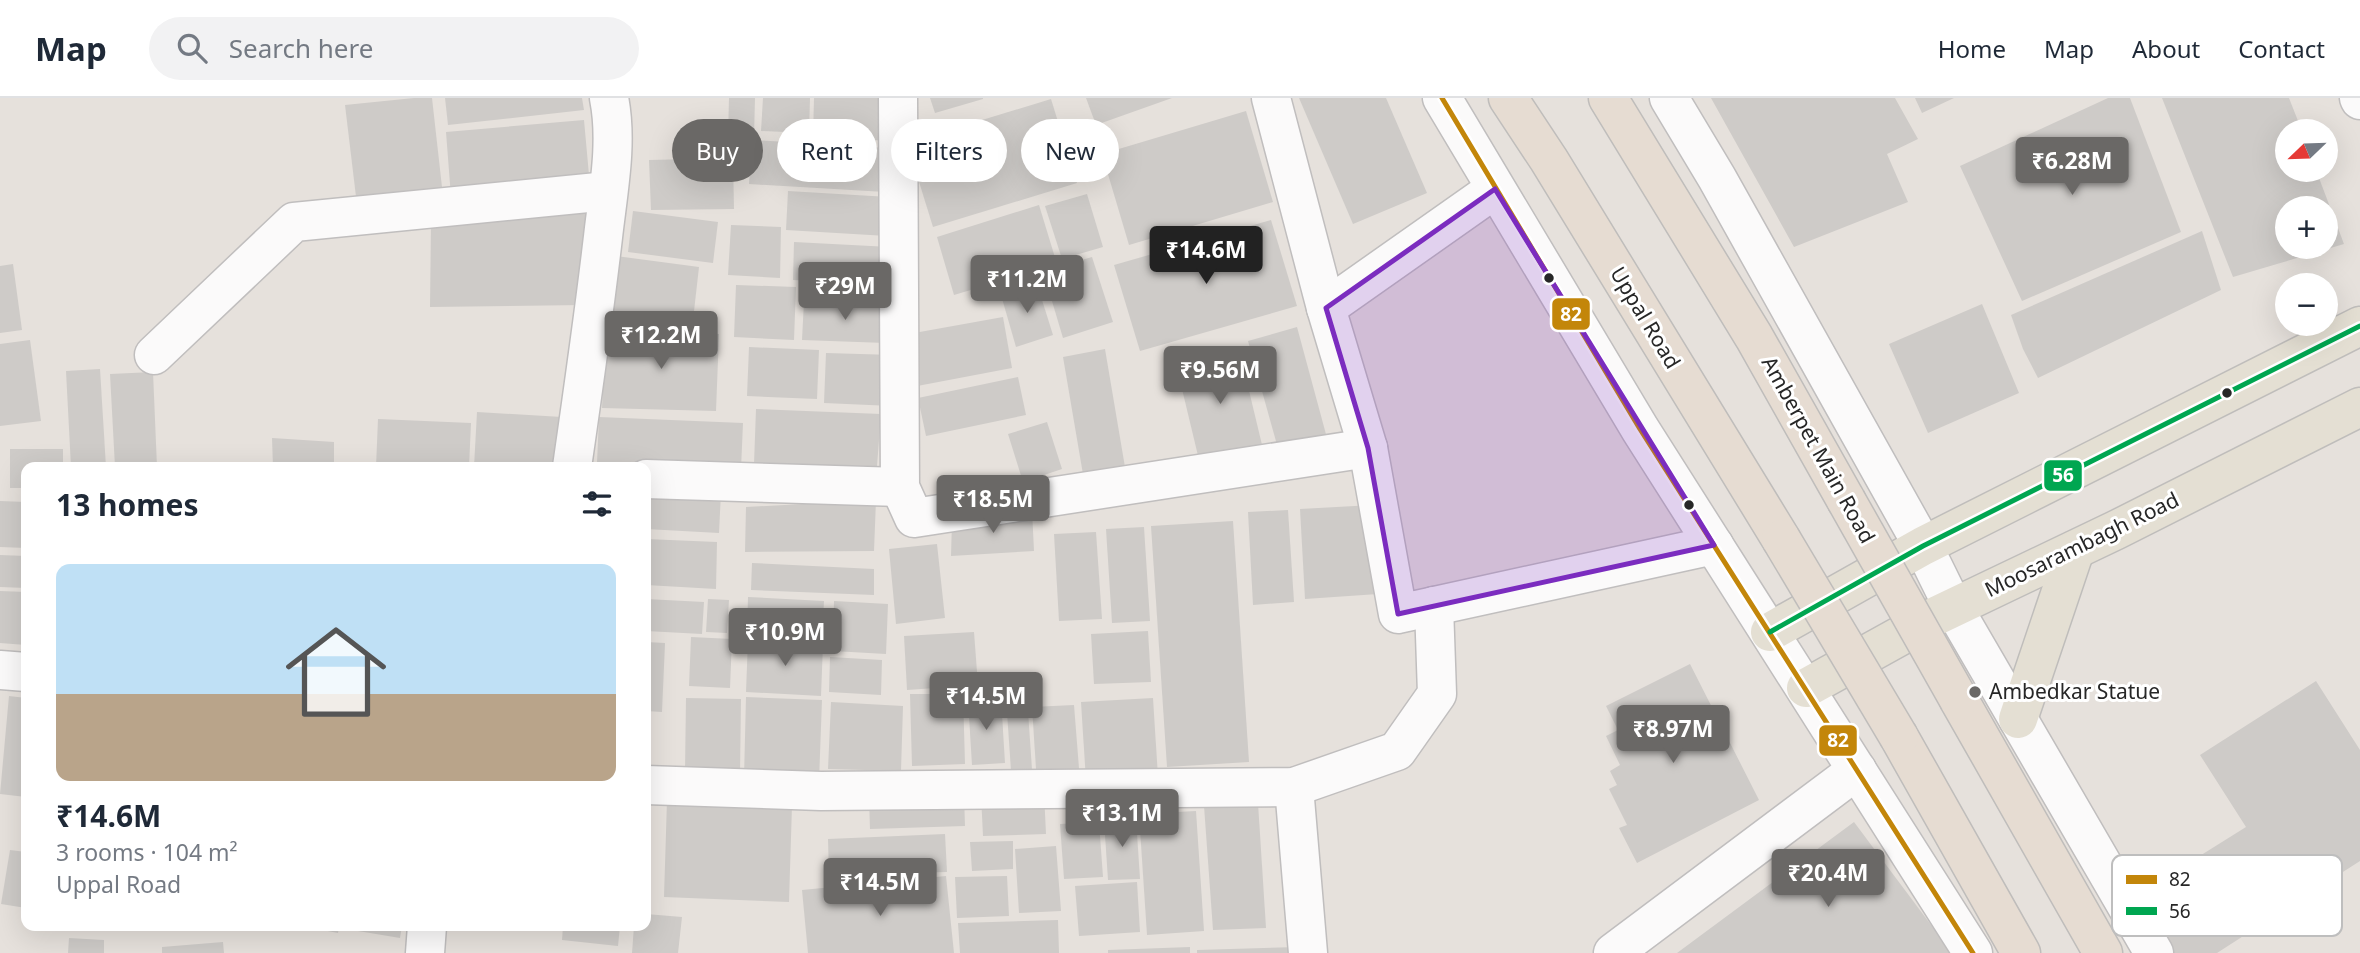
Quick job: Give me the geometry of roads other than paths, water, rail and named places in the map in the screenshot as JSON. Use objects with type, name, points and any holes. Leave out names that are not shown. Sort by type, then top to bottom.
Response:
[{"type":"highway","name":"Uppal Road","points":[[1508,98],[1549,160],[1781,539],[1899,737],[2021,953]]},
{"type":"highway","name":"Amberpet Main Road","points":[[1608,98],[1754,337],[2103,953]]},
{"type":"main road","points":[[1770,632],[1923,546],[2360,326]]},
{"type":"main road","name":"Moosarambagh Road","points":[[1806,688],[1953,607],[2075,550],[2360,407]]},
{"type":"main road","points":[[2018,719],[2075,550]]},
{"type":"street","points":[[573,462],[590,347],[608,191],[613,120],[609,98]]},
{"type":"street","points":[[898,98],[900,487],[914,518],[1368,448]]},
{"type":"street","points":[[1271,98],[1326,308],[1368,448],[1398,614],[1714,545]]},
{"type":"street","points":[[1442,98],[1640,429],[1973,953]]},
{"type":"street","points":[[1669,98],[1717,178],[1923,546],[1953,607],[2112,881]]},
{"type":"street","points":[[1326,308],[1495,189]]},
{"type":"street","points":[[155,355],[294,222],[608,191]]},
{"type":"street","points":[[651,479],[900,487]]},
{"type":"street","points":[[651,786],[821,791],[1294,787],[1397,751],[1437,694],[1434,606]]},
{"type":"street","points":[[0,670],[21,671]]},
{"type":"street","points":[[1613,953],[1857,770]]},
{"type":"street","points":[[1294,787],[1308,953]]},
{"type":"street","points":[[425,953],[427,931]]},
{"type":"street","points":[[2144,936],[2154,953]]},
{"type":"place","name":"Ambedkar Statue","points":[[1975,692]]}]
